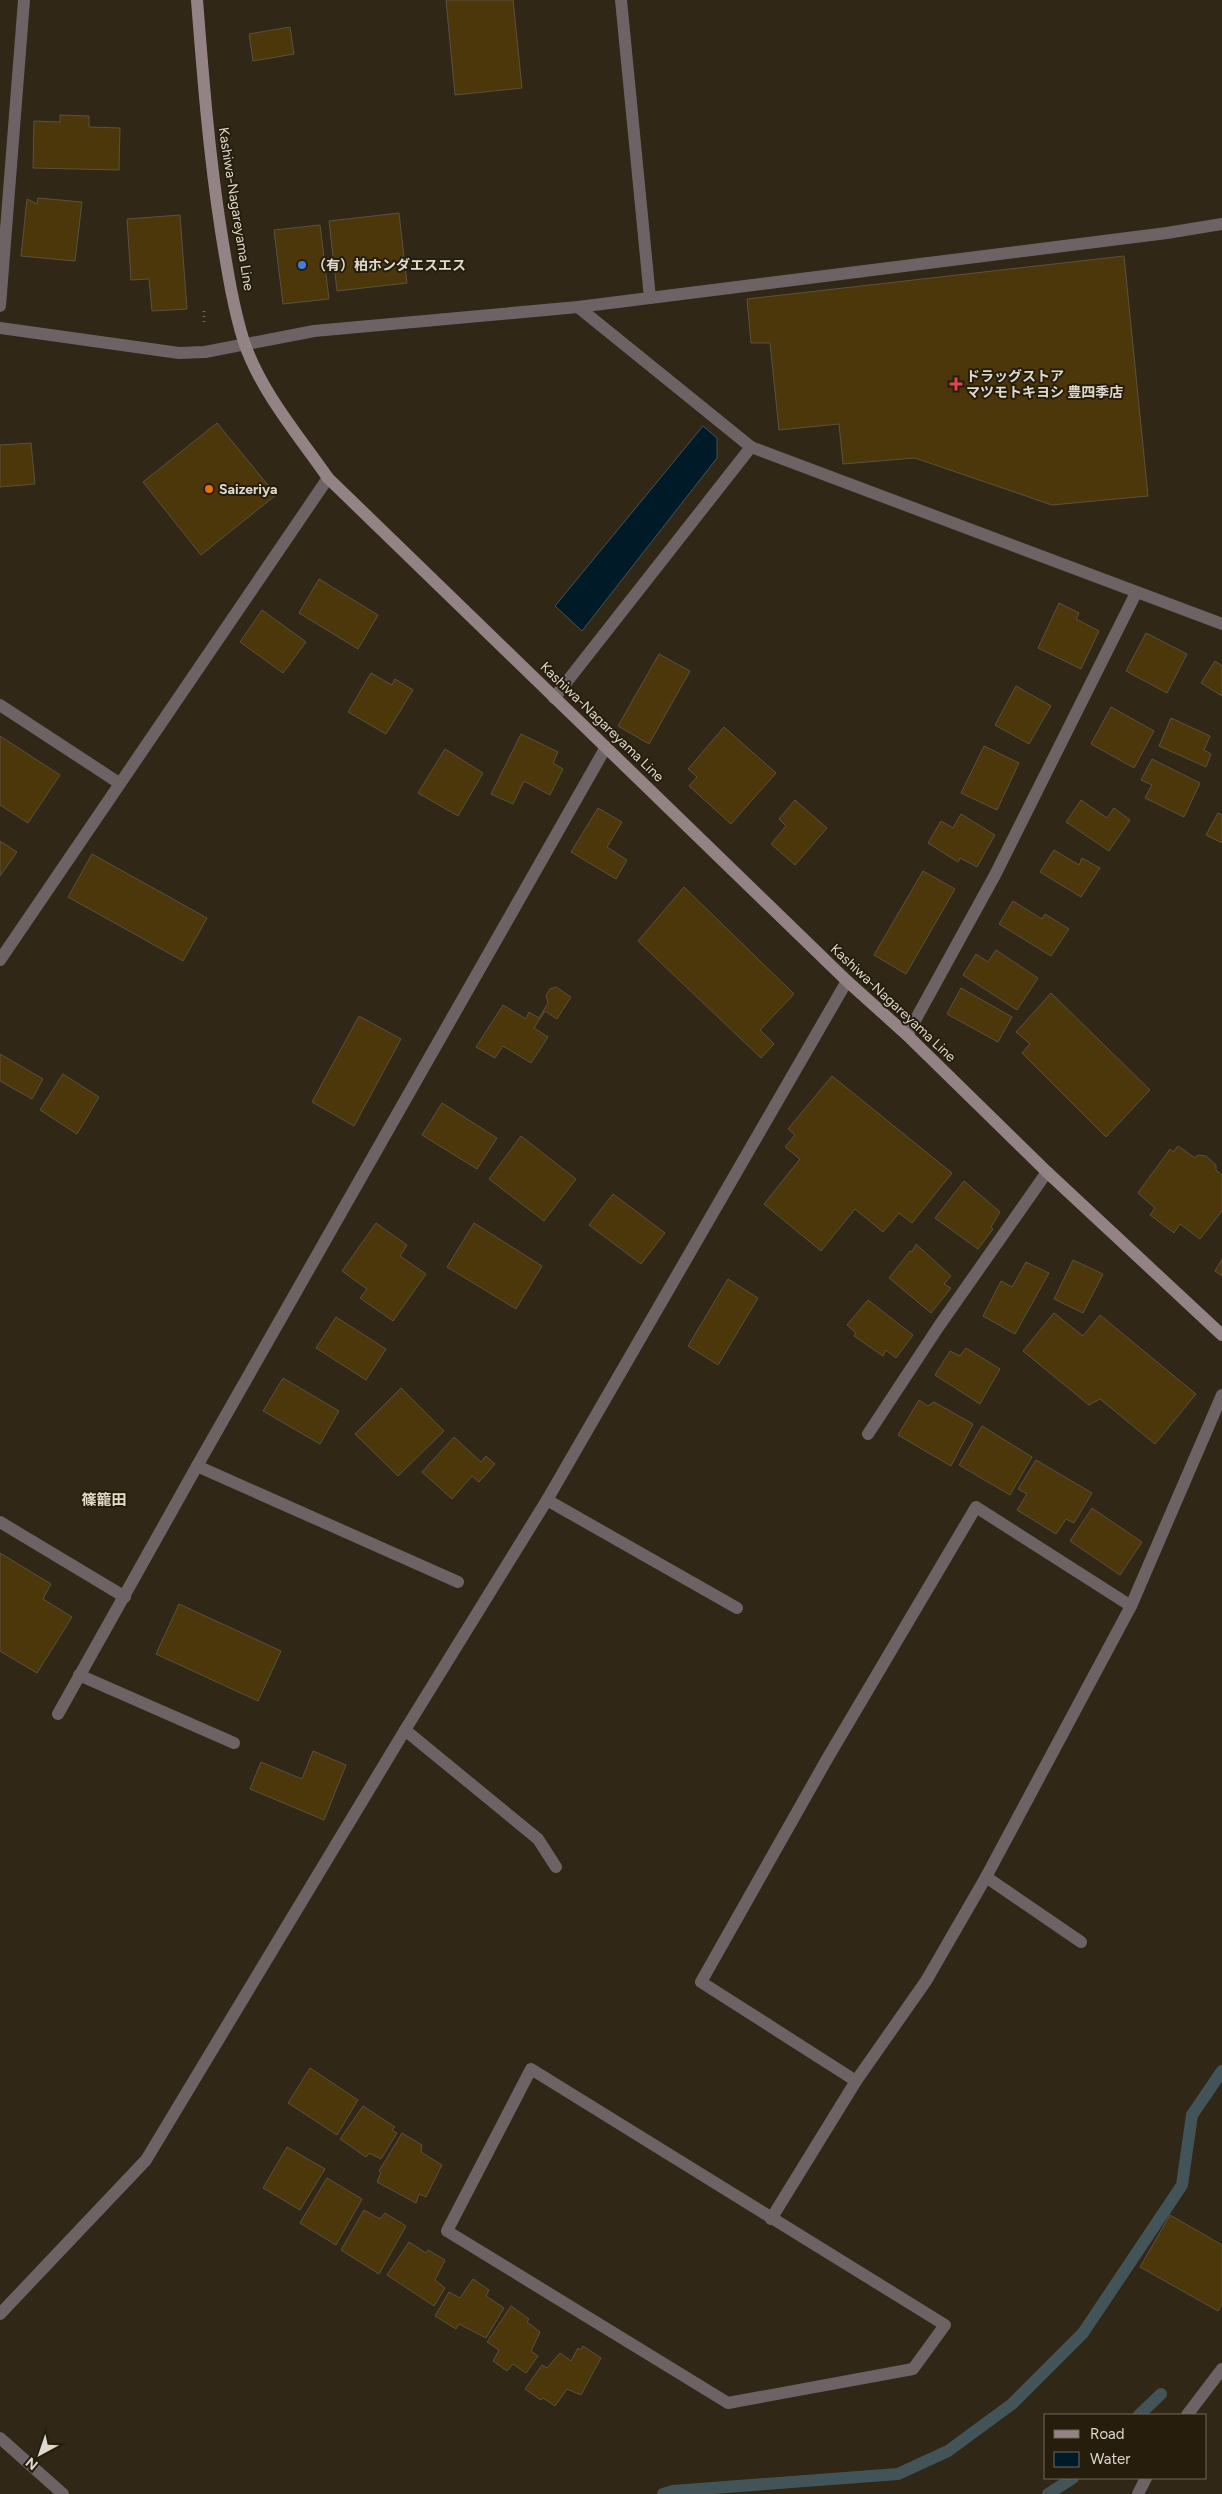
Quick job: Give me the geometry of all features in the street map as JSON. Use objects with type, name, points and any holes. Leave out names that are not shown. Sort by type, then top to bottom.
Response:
[{"type":"main road","name":"Kashiwa-Nagareyama Line","points":[[197,0],[203,87],[216,200],[227,266],[244,343],[268,391],[328,478],[847,981],[907,1035],[1048,1172],[1222,1336]]},
{"type":"street","points":[[0,306],[24,0]]},
{"type":"street","points":[[621,0],[650,298]]},
{"type":"street","points":[[0,328],[179,353],[205,352],[314,331],[650,298],[1167,233],[1222,224]]},
{"type":"street","points":[[578,306],[751,447],[1222,624]]},
{"type":"street","points":[[554,698],[751,447]]},
{"type":"street","points":[[0,960],[328,478]]},
{"type":"street","points":[[907,1035],[995,875],[1136,593]]},
{"type":"street","points":[[0,705],[119,783]]},
{"type":"street","points":[[58,1714],[606,747]]},
{"type":"street","points":[[0,2314],[146,2160],[405,1730],[547,1500],[847,981]]},
{"type":"street","points":[[868,1434],[939,1326],[1048,1172]]},
{"type":"street","points":[[771,2219],[856,2081],[926,1981],[986,1876],[1131,1606],[1222,1395]]},
{"type":"street","points":[[197,1466],[458,1582]]},
{"type":"street","points":[[547,1500],[737,1608]]},
{"type":"street","points":[[856,2081],[700,1982],[827,1759],[976,1508],[1131,1606]]},
{"type":"street","points":[[0,1522],[125,1596]]},
{"type":"street","points":[[79,1675],[234,1743]]},
{"type":"street","points":[[405,1730],[538,1839],[556,1867]]},
{"type":"street","points":[[986,1876],[1081,1942]]},
{"type":"street","points":[[530,2069],[771,2219],[945,2325],[913,2369],[728,2403],[447,2231],[530,2069]]},
{"type":"street","points":[[1188,2414],[1222,2369]]},
{"type":"street","points":[[0,2438],[63,2494]]},
{"type":"street","points":[[1138,2494],[1146,2479]]},
{"type":"water","points":[[703,426],[717,438],[717,458],[582,631],[555,606]]},
{"type":"building","points":[[446,0],[513,0],[522,88],[455,95]]},
{"type":"building","points":[[290,27],[294,54],[253,61],[249,34]]},
{"type":"building","points":[[60,115],[89,116],[89,127],[120,128],[119,170],[33,168],[34,121],[60,122]]},
{"type":"building","points":[[38,198],[82,202],[75,261],[21,256],[27,199],[37,204]]},
{"type":"building","points":[[399,213],[407,283],[337,291],[329,221]]},
{"type":"building","points":[[180,215],[187,309],[152,311],[149,279],[131,280],[127,219]]},
{"type":"building","name":"（有）柏ホンダエスエス","points":[[320,225],[329,299],[283,304],[274,230]]},
{"type":"building","name":"ドラッグストア マツモトキヨシ 豊四季店","points":[[1124,256],[1148,496],[1052,505],[915,458],[843,464],[839,424],[779,430],[770,343],[751,343],[747,299]]},
{"type":"building","name":"Saizeriya","points":[[217,423],[276,495],[201,555],[143,482]]},
{"type":"building","points":[[31,443],[35,484],[0,487],[0,445]]},
{"type":"building","points":[[319,579],[378,615],[358,649],[299,613]]},
{"type":"building","points":[[1059,603],[1079,613],[1076,619],[1099,631],[1081,669],[1038,648]]},
{"type":"building","points":[[262,610],[306,642],[283,673],[240,642]]},
{"type":"building","points":[[1146,633],[1187,654],[1167,693],[1126,671]]},
{"type":"building","points":[[659,654],[690,671],[649,744],[618,726]]},
{"type":"building","points":[[1215,661],[1222,666],[1222,696],[1201,683]]},
{"type":"building","points":[[371,673],[392,685],[395,679],[413,690],[386,734],[348,712]]},
{"type":"building","points":[[1016,686],[1051,706],[1029,744],[995,725]]},
{"type":"building","points":[[1111,707],[1154,731],[1134,768],[1091,744]]},
{"type":"building","points":[[1171,718],[1210,736],[1204,750],[1211,754],[1206,767],[1159,746]]},
{"type":"building","points":[[724,727],[776,773],[731,824],[689,786],[697,777],[688,769]]},
{"type":"building","points":[[521,734],[558,752],[553,763],[563,769],[550,795],[524,781],[513,804],[491,794]]},
{"type":"building","points":[[0,736],[60,775],[28,823],[0,805]]},
{"type":"building","points":[[984,746],[1019,763],[997,810],[961,793]]},
{"type":"building","points":[[445,749],[483,773],[458,816],[418,793]]},
{"type":"building","points":[[1152,759],[1200,783],[1184,817],[1145,798],[1152,785],[1141,780]]},
{"type":"building","points":[[795,800],[827,828],[795,865],[771,844],[786,826],[779,819]]},
{"type":"building","points":[[1081,800],[1107,818],[1114,808],[1130,820],[1109,851],[1066,822]]},
{"type":"building","points":[[598,808],[622,822],[607,847],[627,860],[616,879],[571,852]]},
{"type":"building","points":[[1218,813],[1222,815],[1222,843],[1206,835]]},
{"type":"building","points":[[961,814],[995,835],[977,867],[960,858],[958,862],[928,843],[941,821],[953,828]]},
{"type":"building","points":[[0,841],[17,852],[0,876]]},
{"type":"building","points":[[1054,850],[1079,865],[1082,858],[1100,868],[1081,897],[1040,872]]},
{"type":"building","points":[[92,854],[207,918],[183,961],[68,897]]},
{"type":"building","points":[[923,871],[955,889],[906,974],[874,955]]},
{"type":"building","points":[[684,887],[794,994],[760,1030],[774,1044],[761,1058],[638,941]]},
{"type":"building","points":[[1013,901],[1042,919],[1045,914],[1069,929],[1051,956],[999,924]]},
{"type":"building","points":[[996,950],[1038,978],[1017,1010],[963,975],[976,954],[988,962]]},
{"type":"building","points":[[556,987],[571,997],[557,1019],[545,1011],[534,1028],[548,1037],[531,1063],[503,1046],[495,1058],[476,1047],[503,1005],[526,1019],[529,1012],[539,1018],[548,1003],[546,996],[550,989]]},
{"type":"building","points":[[961,988],[1012,1017],[998,1042],[947,1014]]},
{"type":"building","points":[[1051,993],[1150,1090],[1106,1137],[1022,1053],[1030,1044],[1016,1032]]},
{"type":"building","points":[[359,1016],[401,1039],[354,1126],[312,1102]]},
{"type":"building","points":[[0,1054],[43,1079],[32,1099],[0,1081]]},
{"type":"building","points":[[63,1074],[99,1097],[77,1134],[40,1110]]},
{"type":"building","points":[[832,1076],[952,1173],[912,1223],[899,1213],[883,1232],[855,1209],[821,1251],[764,1204],[800,1159],[785,1147],[795,1135],[788,1129]]},
{"type":"building","points":[[442,1103],[497,1138],[477,1169],[422,1135]]},
{"type":"building","points":[[521,1136],[576,1179],[544,1221],[489,1179]]},
{"type":"building","points":[[1178,1146],[1195,1158],[1198,1155],[1206,1156],[1216,1165],[1216,1170],[1222,1175],[1222,1211],[1200,1239],[1180,1224],[1174,1233],[1150,1215],[1155,1208],[1138,1193],[1170,1149],[1173,1152]]},
{"type":"building","points":[[964,1181],[1000,1212],[991,1227],[993,1229],[978,1249],[935,1218]]},
{"type":"building","points":[[613,1194],[665,1233],[641,1264],[589,1225]]},
{"type":"building","points":[[376,1223],[407,1245],[400,1256],[426,1274],[393,1321],[360,1298],[367,1289],[342,1271]]},
{"type":"building","points":[[474,1223],[542,1266],[516,1309],[447,1267]]},
{"type":"building","points":[[916,1244],[951,1276],[944,1284],[951,1288],[931,1313],[889,1278],[910,1251],[912,1252]]},
{"type":"building","points":[[1222,1259],[1222,1276],[1215,1271]]},
{"type":"building","points":[[1073,1260],[1103,1274],[1083,1313],[1054,1299]]},
{"type":"building","points":[[1026,1262],[1049,1273],[1015,1334],[983,1316],[1001,1281],[1012,1287]]},
{"type":"building","points":[[728,1279],[758,1298],[718,1365],[688,1346]]},
{"type":"building","points":[[868,1300],[913,1335],[896,1358],[886,1350],[883,1356],[854,1336],[856,1333],[847,1325]]},
{"type":"building","points":[[1054,1313],[1083,1336],[1100,1315],[1196,1394],[1155,1444],[1100,1399],[1089,1405],[1023,1351]]},
{"type":"building","points":[[336,1317],[386,1349],[366,1380],[316,1348]]},
{"type":"building","points":[[966,1348],[1000,1369],[980,1404],[935,1375],[950,1351],[960,1356]]},
{"type":"building","points":[[283,1378],[339,1411],[320,1444],[263,1411]]},
{"type":"building","points":[[401,1388],[444,1431],[398,1476],[355,1434]]},
{"type":"building","points":[[919,1400],[928,1406],[934,1402],[973,1424],[951,1466],[898,1435]]},
{"type":"building","points":[[982,1426],[1032,1457],[1010,1495],[959,1465]]},
{"type":"building","points":[[454,1437],[481,1462],[486,1456],[495,1464],[479,1482],[472,1476],[452,1499],[422,1472]]},
{"type":"building","points":[[1036,1460],[1092,1493],[1074,1523],[1066,1519],[1056,1534],[1017,1510],[1027,1494],[1018,1489]]},
{"type":"building","points":[[1092,1508],[1142,1542],[1120,1575],[1070,1541]]},
{"type":"building","points":[[0,1553],[51,1584],[43,1599],[72,1617],[37,1673],[0,1651]]},
{"type":"building","points":[[179,1604],[281,1651],[258,1701],[156,1654]]},
{"type":"building","points":[[313,1751],[346,1765],[324,1820],[250,1789],[261,1762],[302,1779]]},
{"type":"building","points":[[310,2068],[358,2100],[337,2135],[288,2103]]},
{"type":"building","points":[[363,2106],[395,2127],[392,2130],[397,2133],[381,2159],[369,2153],[366,2157],[340,2139]]},
{"type":"building","points":[[402,2133],[422,2145],[421,2152],[442,2165],[426,2197],[419,2194],[416,2203],[377,2182],[381,2173],[379,2171]]},
{"type":"building","points":[[287,2147],[325,2169],[300,2210],[263,2188]]},
{"type":"building","points":[[327,2178],[362,2199],[336,2245],[300,2223]]},
{"type":"building","points":[[364,2210],[380,2219],[385,2213],[406,2226],[379,2274],[341,2250]]},
{"type":"building","points":[[1170,2215],[1222,2245],[1222,2304],[1218,2311],[1140,2267]]},
{"type":"building","points":[[409,2242],[426,2253],[428,2250],[445,2260],[435,2280],[445,2288],[434,2306],[387,2275]]},
{"type":"building","points":[[473,2279],[489,2290],[486,2296],[504,2308],[486,2338],[459,2324],[456,2329],[435,2316],[449,2292],[460,2298]]},
{"type":"building","points":[[511,2306],[529,2319],[527,2322],[540,2332],[531,2351],[538,2356],[526,2373],[513,2364],[507,2371],[493,2361],[499,2350],[487,2342]]},
{"type":"building","points":[[583,2346],[601,2358],[581,2395],[567,2389],[555,2406],[543,2398],[541,2400],[525,2389],[542,2365],[547,2368],[560,2353],[571,2361],[578,2348],[581,2350]]},
{"type":"waterway","points":[[663,2494],[673,2491],[898,2474],[948,2451],[1012,2404],[1083,2333],[1182,2185],[1192,2115],[1222,2071]]},
{"type":"waterway","points":[[1140,2414],[1161,2394]]},
{"type":"waterway","points":[[1048,2494],[1071,2479]]},
{"type":"place","name":"（有）柏ホンダエスエス","points":[[302,265]]},
{"type":"place","name":"ドラッグストア マツモトキヨシ 豊四季店","points":[[956,384]]},
{"type":"place","name":"Saizeriya","points":[[209,489]]},
{"type":"district","name":"篠籠田","points":[[104,1500]]}]
